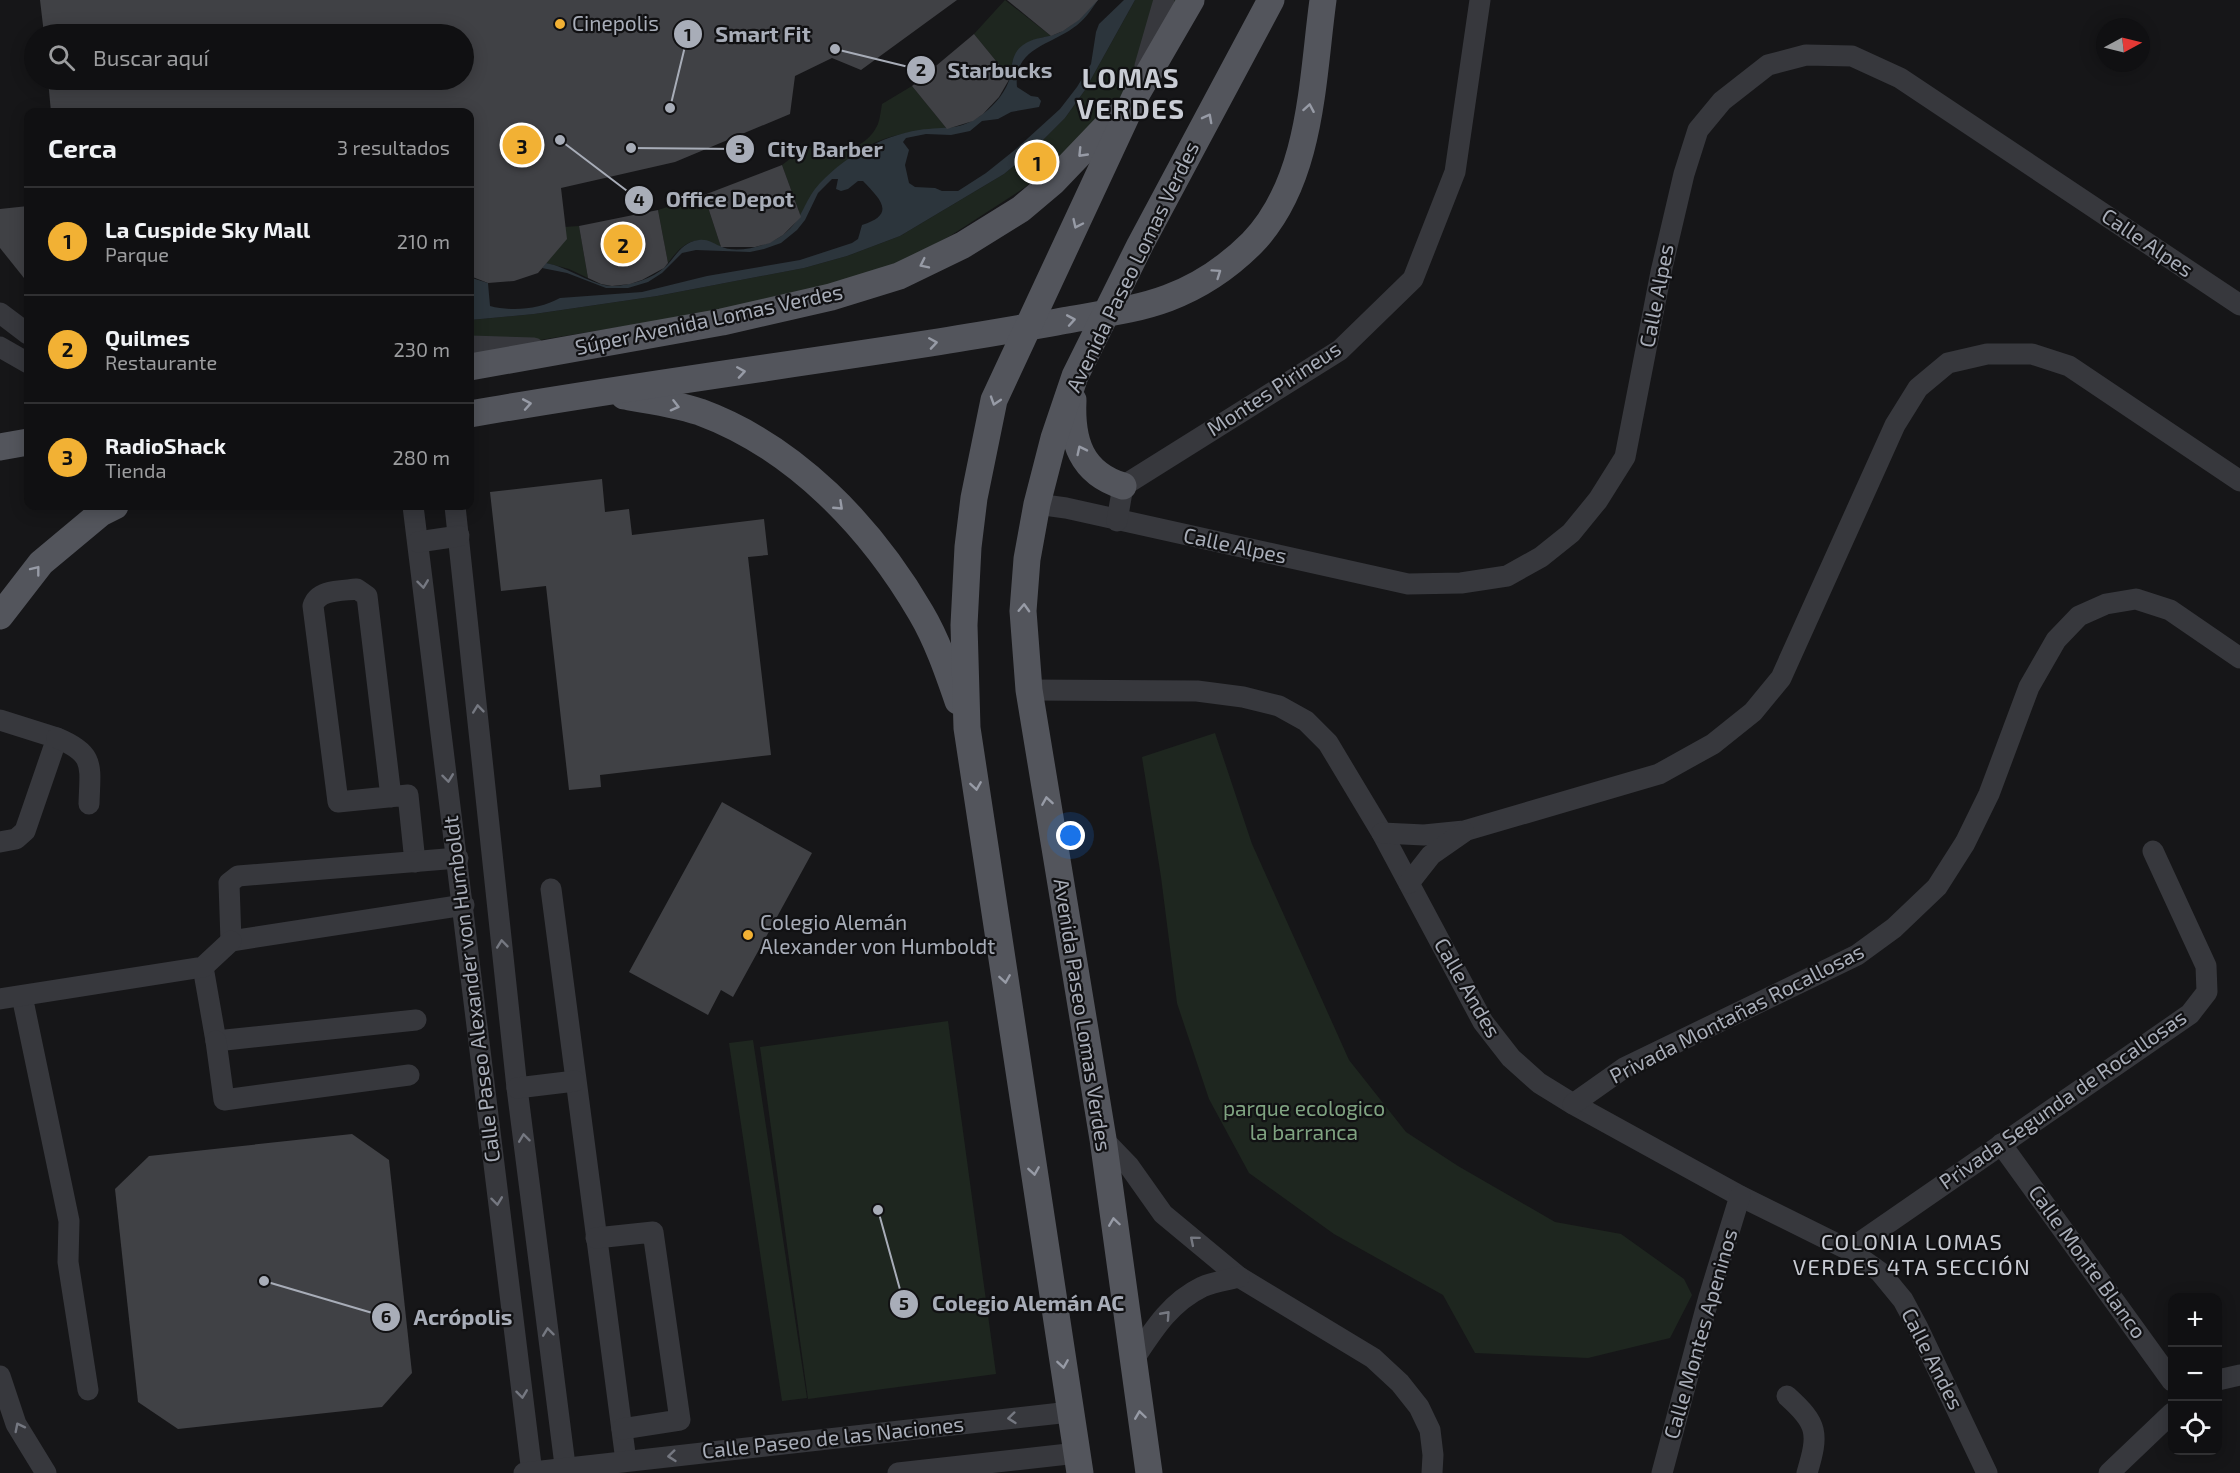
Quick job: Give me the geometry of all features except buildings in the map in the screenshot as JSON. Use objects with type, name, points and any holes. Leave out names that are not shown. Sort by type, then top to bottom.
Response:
[{"type":"main road","points":[[1078,1463],[967,728],[964,625],[968,547],[974,498],[994,400],[1136,95],[1191,0]]},
{"type":"main road","name":"Avenida Paseo Lomas Verdes","points":[[1149,1473],[1102,1139],[1029,690],[1023,611],[1027,559],[1037,504],[1054,438],[1075,376],[1140,245],[1270,0]]},
{"type":"main road","points":[[474,413],[596,392],[972,337],[1117,312],[1165,299],[1197,286],[1224,268],[1253,241],[1280,203],[1300,154],[1311,101],[1323,0]]},
{"type":"main road","name":"Súper Avenida Lomas Verdes","points":[[474,366],[733,319],[831,297],[899,276],[963,245],[1021,208],[1061,174],[1136,95]]},
{"type":"main road","points":[[1075,376],[1072,418],[1076,442],[1090,468],[1108,481],[1123,486]]},
{"type":"main road","points":[[596,392],[656,401],[699,412],[742,431],[793,465],[842,508],[871,540],[899,577],[923,615],[942,657],[967,728]]},
{"type":"main road","points":[[0,447],[24,443]]},
{"type":"main road","points":[[0,616],[41,563],[107,510]]},
{"type":"street","points":[[1136,95],[1164,0]]},
{"type":"street","name":"Montes Pirineus","points":[[1123,486],[1340,350],[1413,279],[1455,172],[1479,0]]},
{"type":"street","name":"Calle Alpes","points":[[1037,504],[1066,508],[1408,584],[1461,583],[1507,576],[1541,557],[1571,533],[1598,500],[1625,457],[1661,272],[1684,174],[1698,130],[1722,100],[1768,65],[1806,55],[1852,56],[1900,78],[2240,305]]},
{"type":"street","points":[[0,314],[24,331]]},
{"type":"street","points":[[474,346],[568,349]]},
{"type":"street","points":[[0,347],[24,361]]},
{"type":"street","points":[[1382,833],[1424,835],[1464,831],[1659,774],[1713,744],[1753,712],[1781,678],[1895,425],[1918,388],[1948,363],[1987,354],[2032,354],[2069,366],[2240,481]]},
{"type":"street","points":[[1117,521],[1123,486]]},
{"type":"street","name":"Calle Paseo Alexander von Humboldt","points":[[414,510],[464,905],[529,1473]]},
{"type":"street","name":"Calle Paseo Alexander von Humboldt","points":[[456,510],[517,1088],[566,1471]]},
{"type":"street","points":[[418,542],[459,536]]},
{"type":"street","points":[[391,797],[367,596],[357,589],[320,594],[313,606],[338,802],[391,797],[408,795],[415,862]]},
{"type":"street","name":"Privada Montañas Rocallosas","points":[[1573,1104],[1624,1068],[1857,955],[1894,928],[1937,887],[1965,843],[1989,794],[2029,687],[2056,640],[2079,616],[2106,603],[2136,599],[2170,610],[2240,658]]},
{"type":"street","name":"Calle Andes","points":[[1029,690],[1197,691],[1243,697],[1279,706],[1306,721],[1328,743],[1382,833],[1483,1023],[1511,1058],[1539,1083],[1573,1104],[1740,1196],[1849,1250],[1880,1272],[1903,1300],[1988,1473]]},
{"type":"street","points":[[0,720],[77,746],[90,766],[89,804]]},
{"type":"street","points":[[0,842],[16,839],[26,831],[57,738]]},
{"type":"street","points":[[1409,884],[1431,855],[1464,831]]},
{"type":"street","name":"Privada Segunda de Rocallosas","points":[[1849,1250],[2190,1014],[2207,992],[2206,966],[2153,851]]},
{"type":"street","points":[[231,941],[229,883],[238,876],[458,858]]},
{"type":"street","points":[[551,889],[626,1461]]},
{"type":"street","points":[[0,999],[203,967],[231,941],[464,905]]},
{"type":"street","points":[[203,967],[224,1100],[409,1075]]},
{"type":"street","points":[[22,996],[69,1221],[68,1262],[88,1390]]},
{"type":"street","points":[[216,1041],[416,1020]]},
{"type":"street","points":[[517,1088],[575,1081]]},
{"type":"street","points":[[1102,1139],[1129,1166],[1163,1214],[1239,1278],[1373,1358],[1400,1383],[1419,1407],[1430,1430],[1433,1455],[1432,1473]]},
{"type":"street","name":"Calle Monte Blanco","points":[[2001,1144],[2168,1375]]},
{"type":"street","points":[[494,1174],[527,1165]]},
{"type":"street","name":"Calle Montes Apeninos","points":[[1662,1473],[1709,1297],[1740,1196]]},
{"type":"street","points":[[596,1238],[653,1232],[680,1420],[622,1429]]},
{"type":"street","points":[[1132,1362],[1155,1328],[1177,1302],[1204,1286],[1239,1278]]},
{"type":"street","points":[[2222,1379],[2240,1375]]},
{"type":"street","points":[[0,1376],[16,1424],[46,1473]]},
{"type":"street","points":[[1787,1396],[1806,1413],[1813,1427],[1814,1449],[1807,1473]]},
{"type":"street","name":"Calle Paseo de las Naciones","points":[[529,1473],[566,1471],[626,1461],[1070,1412]]},
{"type":"street","points":[[2109,1473],[2168,1417]]},
{"type":"street","name":"Calle Paseo de las Naciones","points":[[898,1473],[1078,1463]]},
{"type":"green space","points":[[1005,0],[1051,36],[1034,40],[1021,48],[1013,60],[1010,78],[974,34]]},
{"type":"green space","points":[[1135,0],[1176,0],[1133,88],[1085,137],[1024,188],[950,236],[897,265],[829,287],[723,310],[522,343],[474,342],[474,320],[534,314],[657,296],[804,268],[847,256],[900,236],[1004,174],[1033,150],[1065,118],[1085,90]]},
{"type":"green space","points":[[912,86],[947,129],[887,138],[855,154],[817,193],[806,206],[801,217],[782,165],[807,146],[816,150],[837,152],[857,146],[865,141],[878,124],[882,104]]},
{"type":"green space","points":[[704,195],[721,247],[704,241],[691,242],[680,249],[668,263],[658,210]]},
{"type":"green space","points":[[579,226],[588,278],[569,269],[546,263],[564,227]]},
{"type":"green space","name":"parque ecologico la barranca","points":[[1215,733],[1252,844],[1349,1060],[1406,1132],[1458,1166],[1555,1222],[1621,1234],[1684,1279],[1692,1295],[1670,1338],[1588,1358],[1475,1353],[1443,1295],[1334,1234],[1249,1173],[1209,1099],[1177,1003],[1161,877],[1142,757]]},
{"type":"green space","points":[[948,1021],[996,1374],[808,1399],[760,1047]]},
{"type":"green space","points":[[753,1040],[807,1398],[782,1401],[729,1043]]},
{"type":"shaded area","points":[[1093,0],[1098,0],[1081,22],[1035,50],[1021,64],[1017,74],[1017,87],[1031,96],[1038,97],[1041,101],[1039,107],[1011,112],[998,119],[982,121],[970,131],[951,135],[926,134],[906,138],[903,142],[909,150],[905,165],[909,183],[915,187],[958,191],[986,173],[1016,149],[1060,109],[1091,64],[1099,24],[1124,0],[1135,0],[1085,90],[1065,118],[1033,150],[1004,174],[900,236],[847,256],[804,268],[657,296],[534,314],[474,320],[474,279],[488,283],[490,306],[508,309],[526,308],[544,305],[560,298],[642,292],[707,276],[800,260],[852,243],[858,239],[862,225],[879,216],[882,206],[863,181],[858,181],[848,189],[841,191],[836,189],[838,179],[832,179],[818,193],[805,220],[797,230],[781,243],[764,249],[750,252],[696,250],[682,253],[662,273],[648,282],[628,288],[606,288],[567,273],[542,268],[546,263],[554,265],[598,283],[614,286],[634,283],[654,275],[665,267],[683,247],[693,241],[705,240],[727,249],[753,248],[771,242],[790,229],[815,189],[825,178],[858,153],[905,133],[960,126],[984,113],[996,102],[1006,87],[1013,59],[1019,48],[1030,41],[1066,29],[1081,16]]},
{"type":"place","name":"Cinepolis","points":[[560,24]]},
{"type":"place","name":"Starbucks","points":[[835,49]]},
{"type":"place","name":"Smart Fit","points":[[670,108]]},
{"type":"place","name":"Office Depot","points":[[560,140]]},
{"type":"place","name":"RadioShack","points":[[522,145]]},
{"type":"place","name":"City Barber","points":[[631,148]]},
{"type":"place","name":"La Cuspide Sky Mall","points":[[1037,162]]},
{"type":"place","name":"Quilmes","points":[[623,244]]},
{"type":"place","name":"Colegio Alemán Alexander von Humboldt","points":[[748,935]]},
{"type":"place","name":"Colegio Alemán AC","points":[[878,1210]]},
{"type":"place","name":"Acrópolis","points":[[264,1281]]},
{"type":"district","name":"LOMAS VERDES","points":[[1131,94]]},
{"type":"district","name":"COLONIA LOMAS VERDES 4TA SECCIÓN","points":[[1912,1254]]}]
